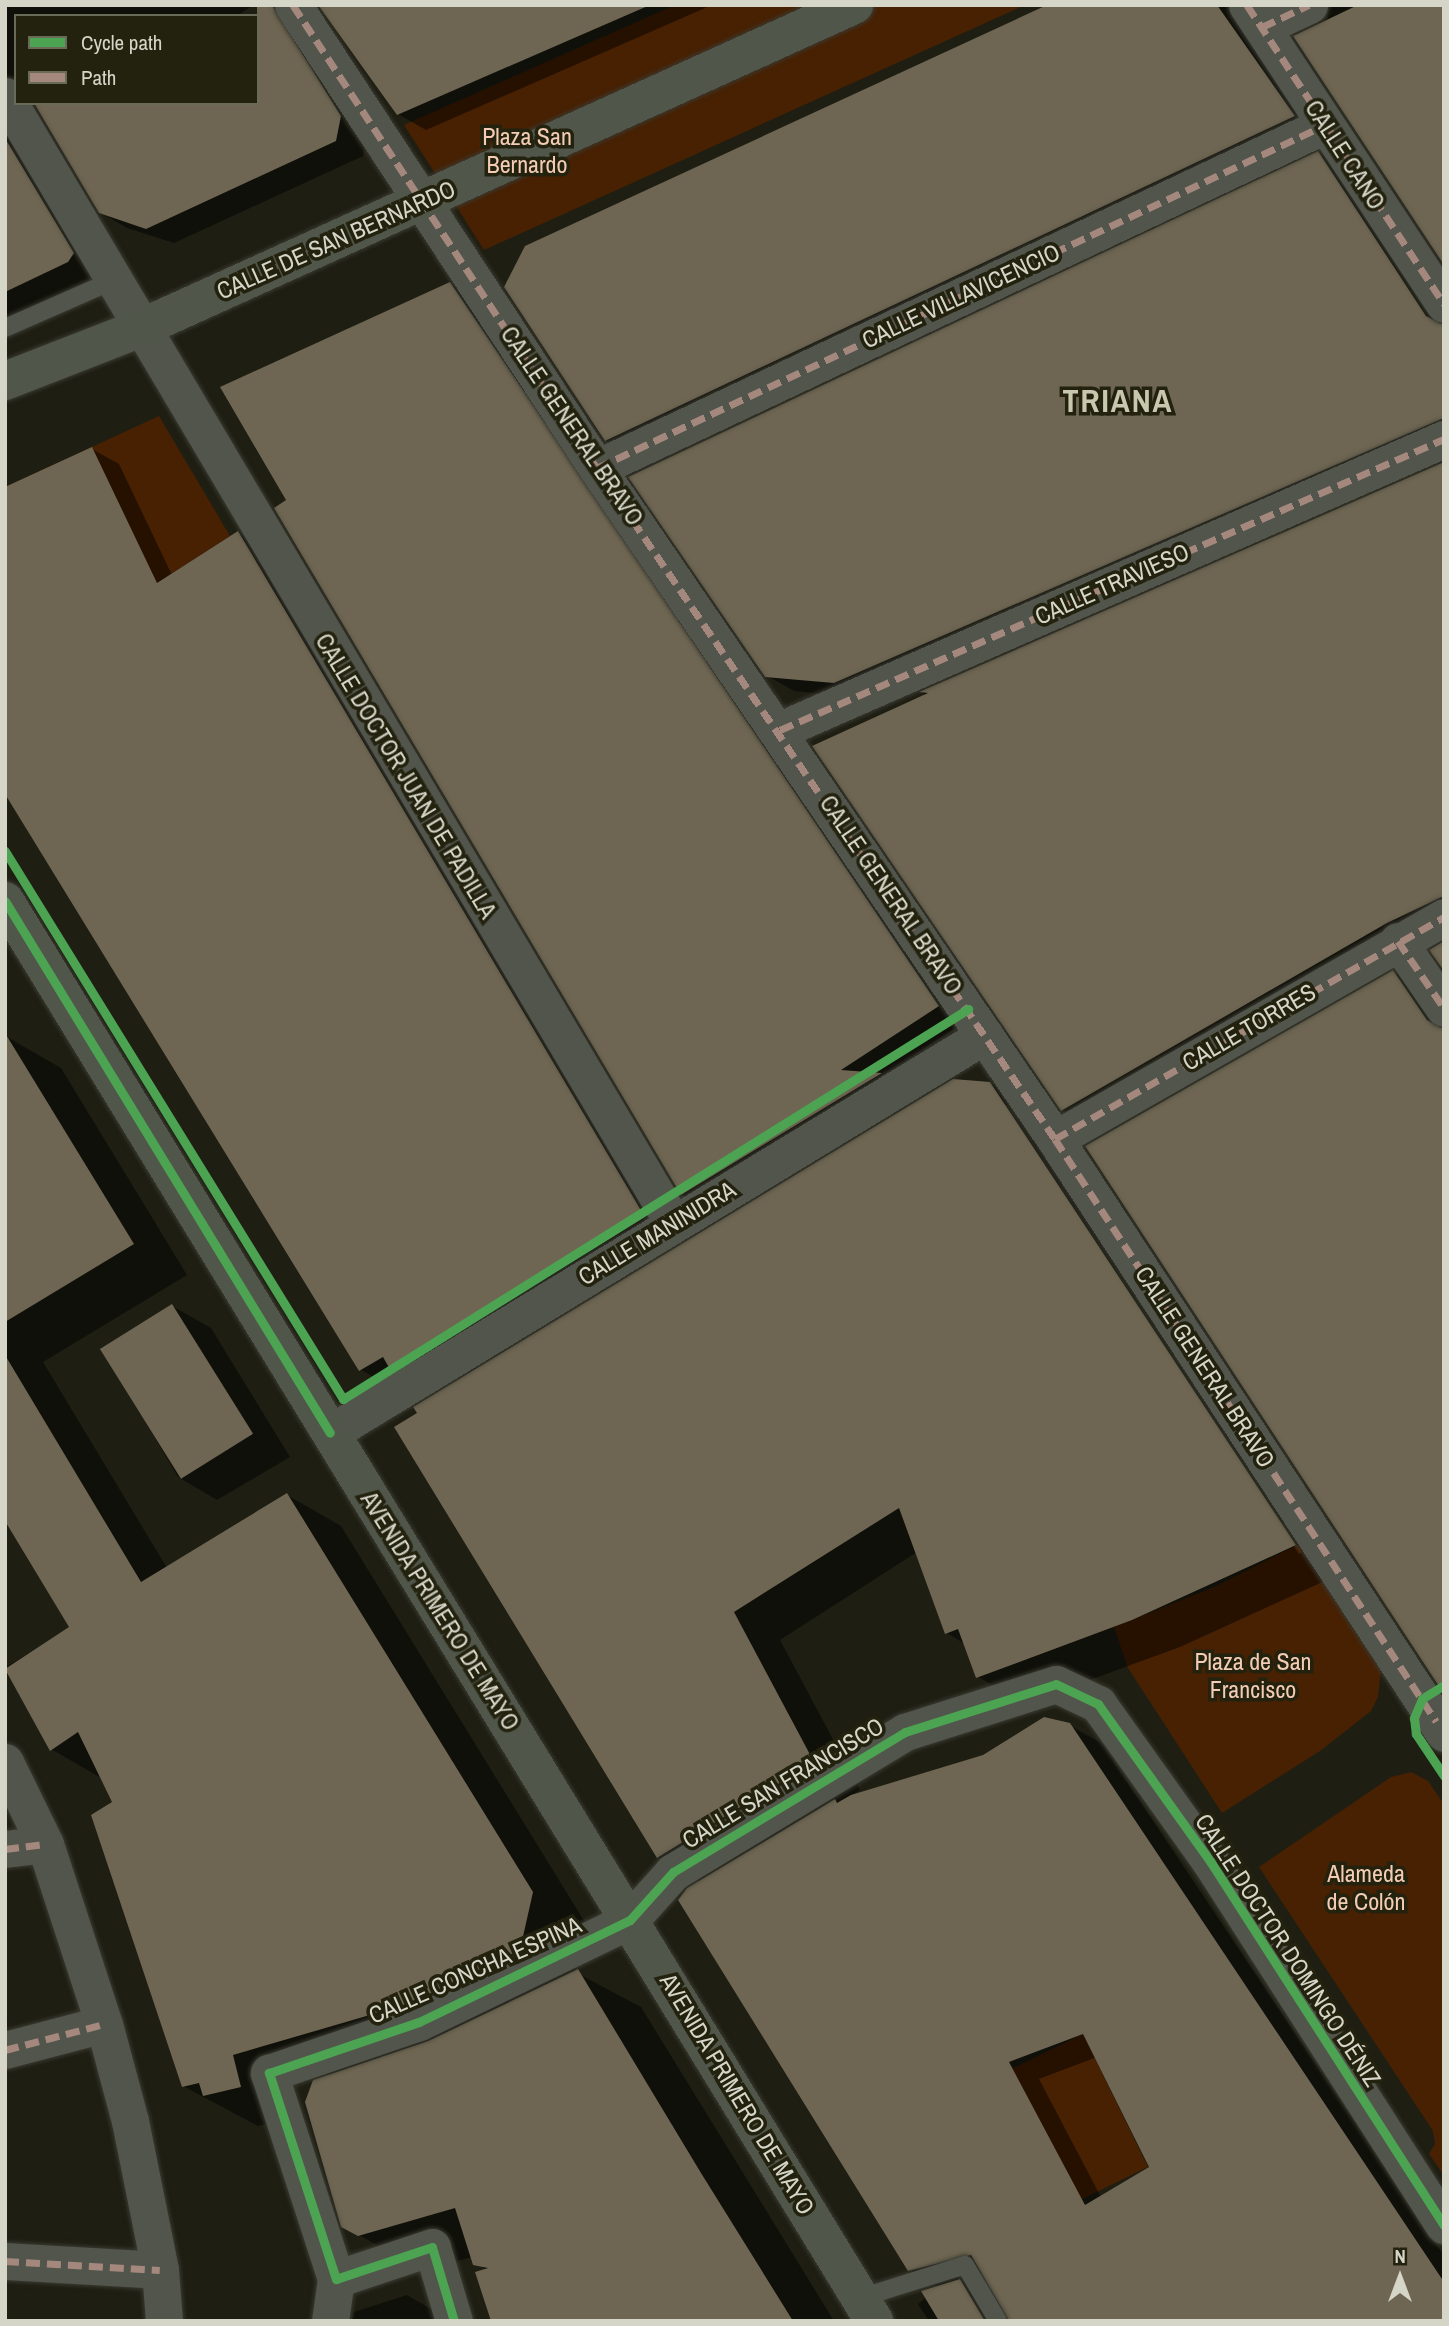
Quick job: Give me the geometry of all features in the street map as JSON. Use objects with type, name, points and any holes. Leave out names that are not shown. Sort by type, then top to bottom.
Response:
[{"type":"street","name":"CALLE GENERAL BRAVO","points":[[293,5],[597,468],[780,730],[1055,1139],[1441,1723]]},
{"type":"street","name":"CALLE DE SAN BERNARDO","points":[[5,381],[141,328],[854,5]]},
{"type":"street","points":[[1255,16],[1309,5]]},
{"type":"street","name":"CALLE CANO","points":[[1255,16],[1444,304]]},
{"type":"street","name":"CALLE DOCTOR JUAN DE PADILLA","points":[[5,96],[112,281],[673,1223]]},
{"type":"street","name":"CALLE VILLAVICENCIO","points":[[597,468],[1325,125]]},
{"type":"street","name":"CALLE TRAVIESO","points":[[780,730],[1444,439]]},
{"type":"street","name":"AVENIDA PRIMERO DE MAYO","points":[[5,901],[867,2309]]},
{"type":"street","name":"CALLE TORRES","points":[[1055,1139],[1444,917]]},
{"type":"street","points":[[1398,941],[1444,1008]]},
{"type":"street","name":"CALLE MANINIDRA","points":[[330,1433],[985,1035]]},
{"type":"street","name":"CALLE SAN FRANCISCO","points":[[630,1920],[673,1872],[905,1732],[1056,1684]]},
{"type":"street","name":"CALLE DOCTOR DOMINGO DÉNIZ","points":[[1056,1684],[1098,1704],[1210,1861],[1444,2225]]},
{"type":"street","points":[[5,1762],[46,1844],[104,2024],[130,2121],[160,2270],[164,2321]]},
{"type":"street","points":[[5,1849],[46,1844]]},
{"type":"street","name":"CALLE CONCHA ESPINA","points":[[336,2279],[269,2073],[419,2022],[630,1920]]},
{"type":"street","points":[[5,2050],[104,2024]]},
{"type":"street","points":[[330,2321],[336,2279],[432,2247],[454,2321]]},
{"type":"street","points":[[5,2261],[160,2270]]},
{"type":"lane","points":[[5,328],[112,281]]},
{"type":"lane","points":[[867,2309],[965,2265],[998,2321]]},
{"type":"green space","name":"Plaza San Bernardo","points":[[675,5],[1025,5],[484,250],[404,125]]},
{"type":"green space","points":[[159,416],[230,536],[130,600],[5,654],[5,487]]},
{"type":"green space","name":"Plaza de San Francisco","points":[[1305,1541],[1381,1669],[1378,1697],[1371,1711],[1320,1751],[1222,1813],[1128,1668],[1114,1627],[1214,1587]]},
{"type":"green space","name":"Alameda de Colón","points":[[1411,1772],[1428,1781],[1444,1804],[1444,2176],[1429,2154],[1435,2144],[1433,2131],[1259,1867],[1391,1777]]},
{"type":"green space","points":[[1083,2034],[1148,2167],[1077,2202],[1012,2069]]},
{"type":"building","points":[[257,5],[272,5],[341,116],[336,141],[146,229],[99,213],[35,105],[259,105]]},
{"type":"building","points":[[318,5],[650,5],[397,115]]},
{"type":"building","points":[[1047,5],[1217,5],[1295,116],[605,441],[504,287],[525,246]]},
{"type":"building","points":[[1358,5],[1444,5],[1444,265],[1293,36]]},
{"type":"building","points":[[5,138],[74,253],[68,262],[5,292]]},
{"type":"building","points":[[1318,151],[1426,316],[1444,325],[1444,418],[834,683],[765,677],[628,477]]},
{"type":"building","points":[[450,282],[939,1006],[841,1070],[882,1073],[681,1195],[274,508],[286,500],[220,387]]},
{"type":"building","points":[[92,447],[157,583],[238,531],[645,1217],[391,1371],[383,1357],[359,1371],[5,794],[5,487]]},
{"type":"building","points":[[1444,462],[1444,896],[1387,923],[1061,1111],[812,746],[928,693],[919,692]]},
{"type":"building","points":[[1444,941],[1444,971],[1429,950]]},
{"type":"building","points":[[1393,970],[1427,1020],[1444,1029],[1444,1694],[1085,1146]]},
{"type":"building","points":[[5,1033],[134,1244],[5,1322]]},
{"type":"building","points":[[953,1079],[990,1082],[1296,1545],[1132,1620],[976,1678],[958,1629],[945,1634],[899,1508],[734,1612],[814,1762],[657,1858],[394,1427],[417,1413],[413,1407]]},
{"type":"building","points":[[172,1304],[253,1434],[181,1479],[100,1349]]},
{"type":"building","points":[[5,1355],[141,1582],[287,1493],[533,1892],[520,1950],[411,2003],[233,2055],[241,2087],[203,2096],[199,2083],[182,2087],[91,1815],[112,1802],[78,1732],[50,1751],[5,1669],[69,1627],[5,1521]]},
{"type":"building","points":[[1044,1717],[1070,1723],[1444,2282],[1444,2321],[1009,2321],[971,2255],[908,2271],[678,1900],[687,1888],[835,1799],[837,1803],[851,1795],[983,1755]],"holes":[[[1083,2034],[1149,2167],[1085,2205],[1009,2062]]]},
{"type":"building","points":[[578,1969],[793,2321],[491,2321],[475,2272],[488,2268],[473,2265],[455,2208],[358,2236],[341,2227],[305,2102],[313,2080],[428,2041]]},
{"type":"building","points":[[960,2279],[985,2321],[939,2321],[921,2291]]},
{"type":"marked path","points":[[293,5],[597,468],[1055,1139],[1436,1721]]},
{"type":"marked path","points":[[1247,5],[1444,304]]},
{"type":"marked path","points":[[1262,27],[1309,5]]},
{"type":"marked path","points":[[597,468],[1325,125]]},
{"type":"marked path","points":[[780,730],[1444,439]]},
{"type":"marked path","points":[[1055,1139],[1444,917]]},
{"type":"marked path","points":[[1398,941],[1444,1008]]},
{"type":"marked path","points":[[5,1849],[45,1844]]},
{"type":"marked path","points":[[5,2050],[104,2024]]},
{"type":"marked path","points":[[5,2261],[160,2270]]},
{"type":"cycle path","points":[[5,851],[343,1399],[968,1009]]},
{"type":"cycle path","points":[[5,901],[330,1433]]},
{"type":"cycle path","points":[[454,2321],[432,2247],[336,2279],[269,2073],[419,2022],[630,1920],[673,1872],[905,1732],[1056,1684],[1098,1704],[1210,1861],[1444,2225]]},
{"type":"cycle path","points":[[1444,1685],[1422,1699],[1414,1718],[1416,1734],[1444,1776]]},
{"type":"district","name":"TRIANA","points":[[1118,401]]}]
